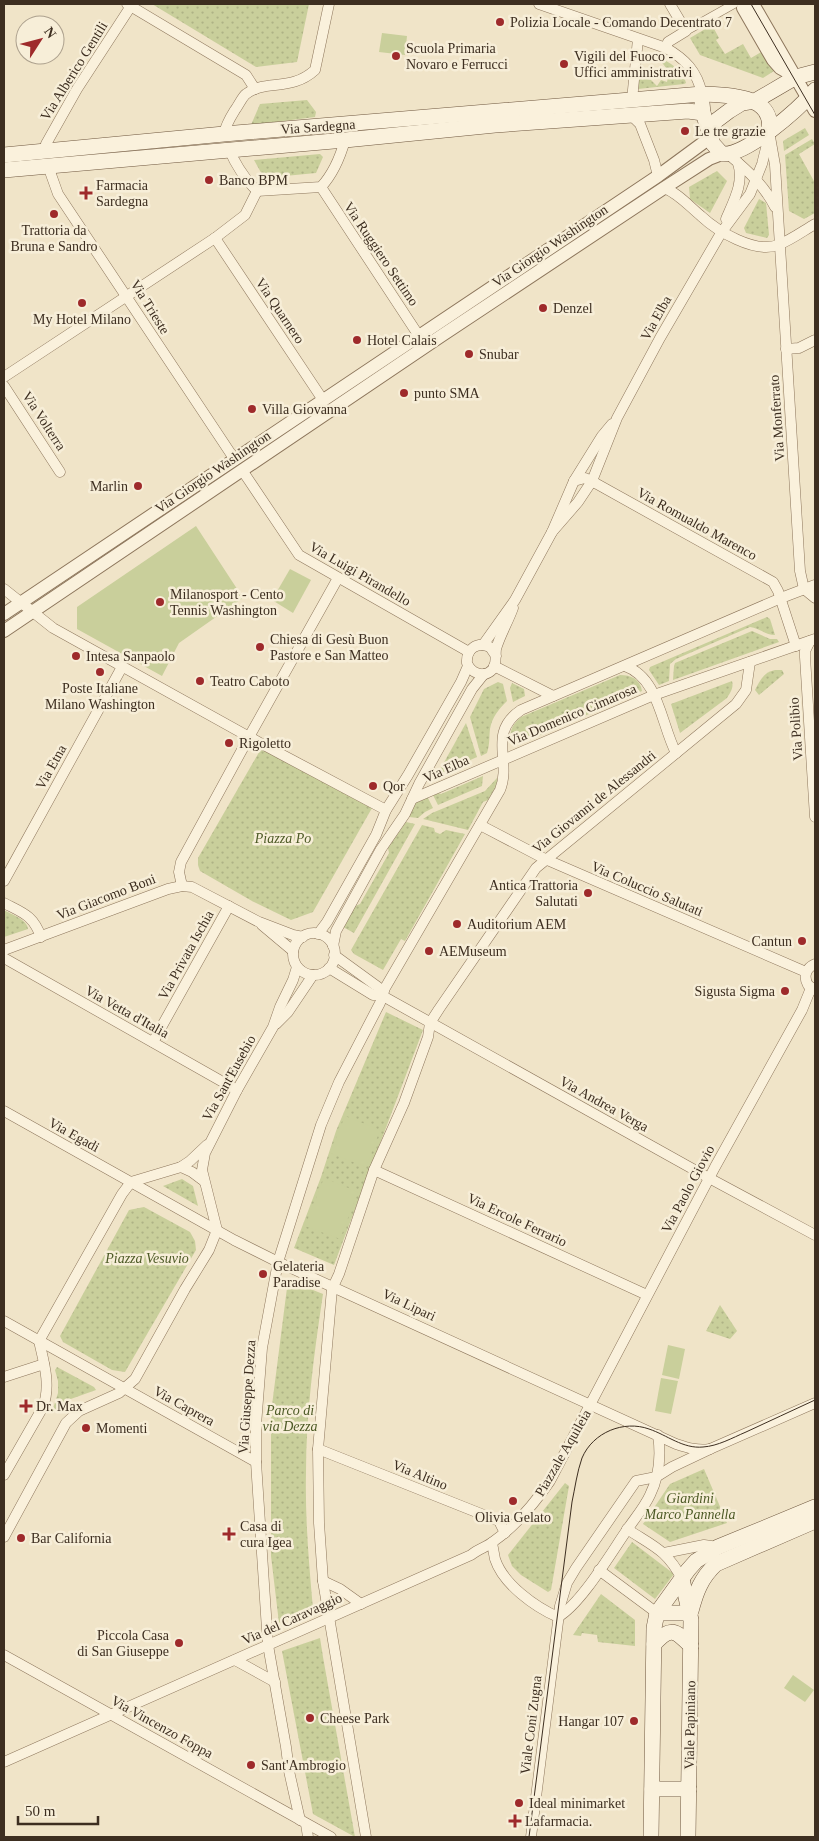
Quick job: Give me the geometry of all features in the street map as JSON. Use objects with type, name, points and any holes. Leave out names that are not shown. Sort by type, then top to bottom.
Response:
[{"type":"main road","points":[[711,135],[712,126],[717,120],[742,104],[755,101],[796,77],[815,72]]},
{"type":"main road","points":[[702,94],[703,112],[713,144],[729,157],[751,145],[813,100]]},
{"type":"main road","name":"Via Sardegna","points":[[4,170],[47,159],[224,134],[702,94],[732,95],[755,101]]},
{"type":"main road","points":[[755,101],[766,113],[769,121],[768,131]]},
{"type":"main road","name":"Via Sardegna","points":[[4,155],[47,159],[229,149],[495,125],[688,111],[703,112]]},
{"type":"main road","points":[[344,125],[345,140]]},
{"type":"main road","points":[[224,134],[229,149]]},
{"type":"main road","points":[[651,1837],[654,1628],[657,1613],[696,1561],[718,1547],[815,1507]]},
{"type":"main road","points":[[690,1612],[698,1585],[708,1571],[716,1564],[815,1521]]},
{"type":"main road","points":[[682,1579],[690,1612]]},
{"type":"main road","points":[[657,1613],[690,1612]]},
{"type":"main road","name":"Viale Papiniano","points":[[688,1837],[690,1612]]},
{"type":"main road","points":[[654,1644],[670,1631],[679,1634],[691,1646]]},
{"type":"main road","points":[[652,1788],[689,1790]]},
{"type":"street","points":[[224,134],[226,125],[245,94],[255,89],[295,83],[315,70],[329,4]]},
{"type":"street","points":[[539,4],[666,48],[690,66],[700,82],[702,94]]},
{"type":"street","points":[[670,4],[686,31]]},
{"type":"street","points":[[666,48],[668,42],[734,4]]},
{"type":"street","points":[[744,4],[743,8],[773,60],[780,68],[796,77]]},
{"type":"street","points":[[753,4],[796,77],[813,100]]},
{"type":"street","points":[[129,5],[246,75],[255,89]]},
{"type":"street","name":"Via Alberico Gentili","points":[[47,159],[46,144],[77,89],[129,5]]},
{"type":"street","points":[[632,100],[638,39]]},
{"type":"street","points":[[631,115],[640,124],[658,176]]},
{"type":"street","points":[[721,232],[750,194],[766,151],[768,131]]},
{"type":"street","name":"Via Monferrato","points":[[768,131],[775,165],[800,570],[804,589]]},
{"type":"street","name":"Via Giorgio Washington","points":[[4,614],[238,465],[330,411],[423,342],[658,176],[711,135]]},
{"type":"street","points":[[229,149],[234,163],[249,183],[258,191],[320,187],[332,174],[345,140]]},
{"type":"street","points":[[729,157],[756,179],[771,198],[777,210]]},
{"type":"street","points":[[721,232],[739,187],[740,171],[729,157]]},
{"type":"street","name":"Via Giorgio Washington","points":[[4,631],[238,465],[323,400],[423,342],[709,159],[729,157]]},
{"type":"street","name":"Via Trieste","points":[[47,159],[58,194],[238,465]]},
{"type":"street","name":"Via Ruggiero Settimo","points":[[320,187],[423,342]]},
{"type":"street","points":[[664,188],[679,196],[721,232],[732,238],[757,245],[767,247],[779,245],[815,224]]},
{"type":"street","points":[[4,376],[245,216],[258,191]]},
{"type":"street","name":"Via Elba","points":[[552,532],[578,502],[592,481],[617,418],[721,232]]},
{"type":"street","name":"Via Quarnero","points":[[214,238],[323,400]]},
{"type":"street","points":[[786,349],[799,348],[815,340]]},
{"type":"street","name":"Via Volterra","points":[[4,386],[60,472]]},
{"type":"street","points":[[323,400],[330,411]]},
{"type":"street","name":"Via Elba","points":[[483,645],[515,600],[552,532],[574,481],[602,436],[617,418]]},
{"type":"street","name":"Via Luigi Pirandello","points":[[238,465],[299,555],[469,652]]},
{"type":"street","points":[[574,481],[581,478],[592,481]]},
{"type":"street","name":"Via Romualdo Marenco","points":[[592,481],[772,582],[781,598]]},
{"type":"street","points":[[338,578],[248,737],[181,862],[179,872],[182,886],[192,887],[260,922],[293,936],[318,934],[326,938],[334,950],[378,987],[381,995]]},
{"type":"street","name":"Via Domenico Cimarosa","points":[[812,640],[654,695],[502,760],[504,729],[511,718],[521,710],[815,585]]},
{"type":"street","points":[[4,589],[53,628],[248,737],[386,810],[376,835],[318,934]]},
{"type":"street","points":[[804,589],[815,598]]},
{"type":"street","points":[[781,598],[796,646]]},
{"type":"street","name":"Via Elba","points":[[495,661],[496,649],[515,600]]},
{"type":"street","name":"Via Polibio","points":[[812,640],[805,651],[805,657],[815,818]]},
{"type":"street","points":[[483,645],[492,650],[495,661],[490,671],[484,674],[473,672],[466,660],[473,647],[483,645]]},
{"type":"street","name":"Via Domenico Cimarosa","points":[[495,661],[553,696]]},
{"type":"street","points":[[654,695],[676,753],[736,704],[746,690],[750,662]]},
{"type":"street","name":"Via Elba","points":[[386,810],[413,767],[468,666]]},
{"type":"street","name":"Via Domenico Cimarosa","points":[[625,666],[642,675],[654,695]]},
{"type":"street","name":"Via Etna","points":[[4,881],[122,667]]},
{"type":"street","name":"Via Elba","points":[[412,799],[472,689],[484,674]]},
{"type":"street","name":"Via Giovanni de Alessandri","points":[[430,1023],[536,868],[676,753]]},
{"type":"street","points":[[381,995],[502,785],[504,773],[502,760]]},
{"type":"street","name":"Via Elba","points":[[412,799],[502,760]]},
{"type":"street","points":[[303,936],[296,942],[293,951],[297,967],[303,972],[312,975],[323,973],[334,961],[336,930],[381,849],[404,816],[412,799]]},
{"type":"street","name":"Via Coluccio Salutati","points":[[480,825],[545,860],[806,972]]},
{"type":"street","name":"Via Giacomo Boni","points":[[4,950],[168,889],[182,886]]},
{"type":"street","points":[[4,903],[30,917],[37,925],[41,937]]},
{"type":"street","name":"Via Privata Ischia","points":[[153,1042],[229,906]]},
{"type":"street","points":[[260,922],[293,951]]},
{"type":"street","name":"Via Vetta d'Italia","points":[[4,958],[237,1090]]},
{"type":"street","points":[[813,989],[806,981],[806,972],[815,964]]},
{"type":"street","name":"Via Sant'Eusebio","points":[[210,1142],[273,1027],[297,967]]},
{"type":"street","points":[[329,968],[373,995],[381,995]]},
{"type":"street","name":"Via Sant'Eusebio","points":[[273,1027],[288,1012],[312,975]]},
{"type":"street","name":"Via Paolo Giovio","points":[[590,1404],[709,1178],[813,989]]},
{"type":"street","name":"Via Andrea Verga","points":[[381,995],[815,1235]]},
{"type":"street","name":"Via Giuseppe Dezza","points":[[303,1822],[289,1771],[268,1645],[256,1462],[256,1425],[262,1348],[278,1262],[321,1125],[339,1082],[380,1003],[381,995]]},
{"type":"street","points":[[366,1834],[323,1581],[318,1507],[318,1450],[333,1286],[339,1274],[374,1170],[404,1103],[428,1036],[430,1023]]},
{"type":"street","name":"Via Egadi","points":[[4,1111],[131,1182]]},
{"type":"street","points":[[4,1475],[47,1397],[44,1364],[39,1341],[119,1200],[131,1182],[181,1167],[190,1162],[210,1142]]},
{"type":"street","points":[[4,1537],[66,1423],[80,1411],[113,1397],[136,1379],[181,1296],[209,1250],[217,1230],[202,1170],[210,1142]]},
{"type":"street","points":[[181,1167],[204,1181]]},
{"type":"street","name":"Via Ercole Ferrario","points":[[374,1170],[647,1295]]},
{"type":"street","points":[[131,1182],[217,1230]]},
{"type":"street","name":"Via Lipari","points":[[217,1230],[278,1262],[590,1404]]},
{"type":"street","points":[[4,1321],[125,1389]]},
{"type":"street","points":[[4,1377],[44,1364]]},
{"type":"street","name":"Via Caprera","points":[[125,1389],[256,1462]]},
{"type":"street","points":[[558,1617],[567,1583],[636,1481],[656,1477],[699,1454],[815,1403]]},
{"type":"street","name":"Piazzale Aquileia","points":[[492,1543],[530,1508],[550,1481],[590,1404],[688,1449],[710,1449]]},
{"type":"street","points":[[558,1617],[570,1608],[599,1570],[650,1496],[656,1477],[660,1452],[658,1435]]},
{"type":"street","name":"Via Altino","points":[[318,1450],[496,1520],[501,1524],[505,1533]]},
{"type":"street","points":[[627,1529],[664,1553],[675,1566],[682,1579]]},
{"type":"street","points":[[492,1543],[496,1560],[502,1573],[524,1597],[544,1611],[558,1617]]},
{"type":"street","name":"Via del Caravaggio","points":[[4,1762],[471,1555],[492,1543]]},
{"type":"street","points":[[664,1553],[704,1545],[718,1547]]},
{"type":"street","points":[[471,1555],[487,1556],[496,1560]]},
{"type":"street","points":[[599,1570],[657,1613]]},
{"type":"street","name":"Via del Caravaggio","points":[[323,1581],[340,1588],[361,1604]]},
{"type":"street","name":"Viale Coni Zugna","points":[[531,1837],[558,1617]]},
{"type":"street","name":"Via Vincenzo Foppa","points":[[4,1655],[331,1837]]},
{"type":"street","name":"Via del Caravaggio","points":[[235,1660],[275,1682]]},
{"type":"street","points":[[303,1822],[308,1837]]},
{"type":"green space","points":[[152,4],[309,4],[297,62],[256,67]]},
{"type":"green space","points":[[712,25],[719,38],[716,40],[725,54],[743,44],[751,58],[763,51],[774,71],[763,78],[700,55],[690,38]]},
{"type":"green space","points":[[382,33],[407,36],[405,55],[379,52]]},
{"type":"green space","points":[[654,55],[678,70],[686,83],[638,89],[638,74],[641,71],[649,72],[651,74],[650,79],[657,86],[661,80],[667,82],[667,70]]},
{"type":"green space","points":[[307,100],[316,112],[315,117],[251,125],[260,104]]},
{"type":"green space","points":[[805,128],[809,135],[784,151],[783,141]]},
{"type":"green space","points":[[812,139],[815,144],[799,154],[815,183],[815,213],[804,219],[789,211],[785,155]]},
{"type":"green space","points":[[320,154],[323,157],[316,173],[264,178],[254,160]]},
{"type":"green space","points":[[717,171],[727,181],[710,213],[690,199],[689,187]]},
{"type":"green space","points":[[759,199],[766,203],[769,235],[767,238],[746,233],[744,228]]},
{"type":"green space","name":"Milanosport - Cento Tennis Washington","points":[[196,526],[243,598],[179,643],[162,676],[77,629],[77,607]]},
{"type":"green space","points":[[290,569],[311,580],[293,613],[272,600]]},
{"type":"green space","points":[[767,617],[770,619],[775,635],[750,627],[676,659],[670,664],[669,681],[659,685],[649,670],[650,667]]},
{"type":"green space","points":[[752,631],[770,639],[777,639],[779,642],[673,680],[675,663]]},
{"type":"green space","points":[[775,670],[782,670],[784,674],[759,695],[755,690],[761,680],[765,675]]},
{"type":"green space","points":[[620,675],[628,676],[637,681],[642,691],[522,743],[516,743],[511,737],[511,730],[521,717]]},
{"type":"green space","points":[[732,681],[732,688],[727,698],[680,733],[671,704]]},
{"type":"green space","points":[[498,682],[503,684],[507,701],[492,721],[487,753],[481,756],[470,717],[484,689]]},
{"type":"green space","points":[[512,683],[524,689],[525,696],[513,702],[510,688]]},
{"type":"green space","points":[[466,723],[477,757],[437,775]]},
{"type":"green space","name":"Piazza Po","points":[[262,747],[372,808],[313,912],[291,920],[252,901],[200,871],[198,865],[198,858]]},
{"type":"green space","points":[[483,776],[482,786],[438,805],[432,793],[441,794]]},
{"type":"green space","points":[[497,778],[497,785],[488,800],[483,802],[468,830],[423,819],[432,813],[485,791]]},
{"type":"green space","points":[[427,796],[433,808],[418,818],[409,817],[416,802]]},
{"type":"green space","points":[[406,822],[415,824],[354,933],[343,927],[355,906],[360,904],[389,853],[388,848]]},
{"type":"green space","points":[[422,825],[434,828],[435,832],[440,834],[446,830],[465,834],[405,941],[401,939],[383,970],[354,954],[351,950]]},
{"type":"green space","points":[[4,910],[22,920],[28,929],[4,937]]},
{"type":"green space","points":[[386,1012],[423,1030],[334,1265],[294,1248],[336,1131]]},
{"type":"green space","points":[[345,1116],[380,1130],[366,1167],[330,1153]]},
{"type":"green space","points":[[324,1178],[358,1192],[340,1239],[305,1226]]},
{"type":"green space","points":[[182,1179],[193,1186],[198,1206],[163,1186]]},
{"type":"green space","name":"Piazza Vesuvio","points":[[144,1207],[190,1232],[195,1241],[196,1250],[125,1372],[112,1370],[63,1342],[60,1336],[129,1210]]},
{"type":"green space","name":"Parco di via Dezza","points":[[288,1280],[323,1294],[311,1384],[306,1451],[307,1524],[313,1609],[279,1623],[271,1556],[271,1413]]},
{"type":"green space","points":[[720,1305],[737,1331],[730,1339],[706,1331]]},
{"type":"green space","points":[[668,1345],[685,1349],[679,1379],[662,1375]]},
{"type":"green space","points":[[57,1367],[94,1387],[96,1390],[68,1400],[52,1412],[58,1393],[58,1381],[55,1370]]},
{"type":"green space","points":[[661,1378],[678,1381],[671,1414],[655,1411]]},
{"type":"green space","name":"Giardini Marco Pannella","points":[[704,1469],[727,1523],[670,1542],[643,1524],[670,1484]]},
{"type":"green space","points":[[565,1483],[569,1486],[551,1590],[548,1592],[521,1575],[512,1566],[508,1555]]},
{"type":"green space","points":[[632,1542],[674,1574],[655,1599],[614,1568]]},
{"type":"green space","points":[[601,1594],[635,1620],[635,1646],[598,1642],[597,1635],[582,1633],[581,1636],[573,1635]]},
{"type":"green space","points":[[320,1638],[355,1837],[313,1814],[282,1651]]},
{"type":"green space","points":[[793,1675],[814,1690],[805,1702],[784,1688]]},
{"type":"tram line","points":[[751,4],[815,115]]},
{"type":"tram line","points":[[529,1837],[572,1502],[580,1463],[587,1449],[601,1435],[610,1430],[630,1426],[649,1429],[689,1446],[709,1446],[730,1439],[815,1400]]},
{"type":"place","name":"Polizia Locale - Comando Decentrato 7","points":[[500,22]]},
{"type":"place","name":"Scuola Primaria Novaro e Ferrucci","points":[[396,56]]},
{"type":"place","name":"Vigili del Fuoco - Uffici amministrativi","points":[[564,64]]},
{"type":"place","name":"Le tre grazie","points":[[685,131]]},
{"type":"place","name":"Banco BPM","points":[[209,180]]},
{"type":"place","name":"Farmacia Sardegna","points":[[86,193]]},
{"type":"place","name":"Trattoria da Bruna e Sandro","points":[[54,214]]},
{"type":"place","name":"My Hotel Milano","points":[[82,303]]},
{"type":"place","name":"Denzel","points":[[543,308]]},
{"type":"place","name":"Hotel Calais","points":[[357,340]]},
{"type":"place","name":"Snubar","points":[[469,354]]},
{"type":"place","name":"punto SMA","points":[[404,393]]},
{"type":"place","name":"Villa Giovanna","points":[[252,409]]},
{"type":"place","name":"Marlin","points":[[138,486]]},
{"type":"place","name":"Milanosport - Cento Tennis Washington","points":[[160,602]]},
{"type":"place","name":"Chiesa di Gesù Buon Pastore e San Matteo","points":[[260,647]]},
{"type":"place","name":"Intesa Sanpaolo","points":[[76,656]]},
{"type":"place","name":"Poste Italiane Milano Washington","points":[[100,672]]},
{"type":"place","name":"Teatro Caboto","points":[[200,681]]},
{"type":"place","name":"Rigoletto","points":[[229,743]]},
{"type":"place","name":"Qor","points":[[373,786]]},
{"type":"place","name":"Antica Trattoria Salutati","points":[[588,893]]},
{"type":"place","name":"Auditorium AEM","points":[[457,924]]},
{"type":"place","name":"Cantun","points":[[802,941]]},
{"type":"place","name":"AEMuseum","points":[[429,951]]},
{"type":"place","name":"Sigusta Sigma","points":[[785,991]]},
{"type":"place","name":"Gelateria Paradise","points":[[263,1274]]},
{"type":"place","name":"Dr. Max","points":[[26,1406]]},
{"type":"place","name":"Momenti","points":[[86,1428]]},
{"type":"place","name":"Olivia Gelato","points":[[513,1501]]},
{"type":"place","name":"Casa di cura Igea","points":[[229,1534]]},
{"type":"place","name":"Bar California","points":[[21,1538]]},
{"type":"place","name":"Piccola Casa di San Giuseppe","points":[[179,1643]]},
{"type":"place","name":"Cheese Park","points":[[310,1718]]},
{"type":"place","name":"Hangar 107","points":[[634,1721]]},
{"type":"place","name":"Sant'Ambrogio","points":[[251,1765]]},
{"type":"place","name":"Ideal minimarket","points":[[519,1803]]},
{"type":"place","name":"Lafarmacia.","points":[[515,1821]]}]
